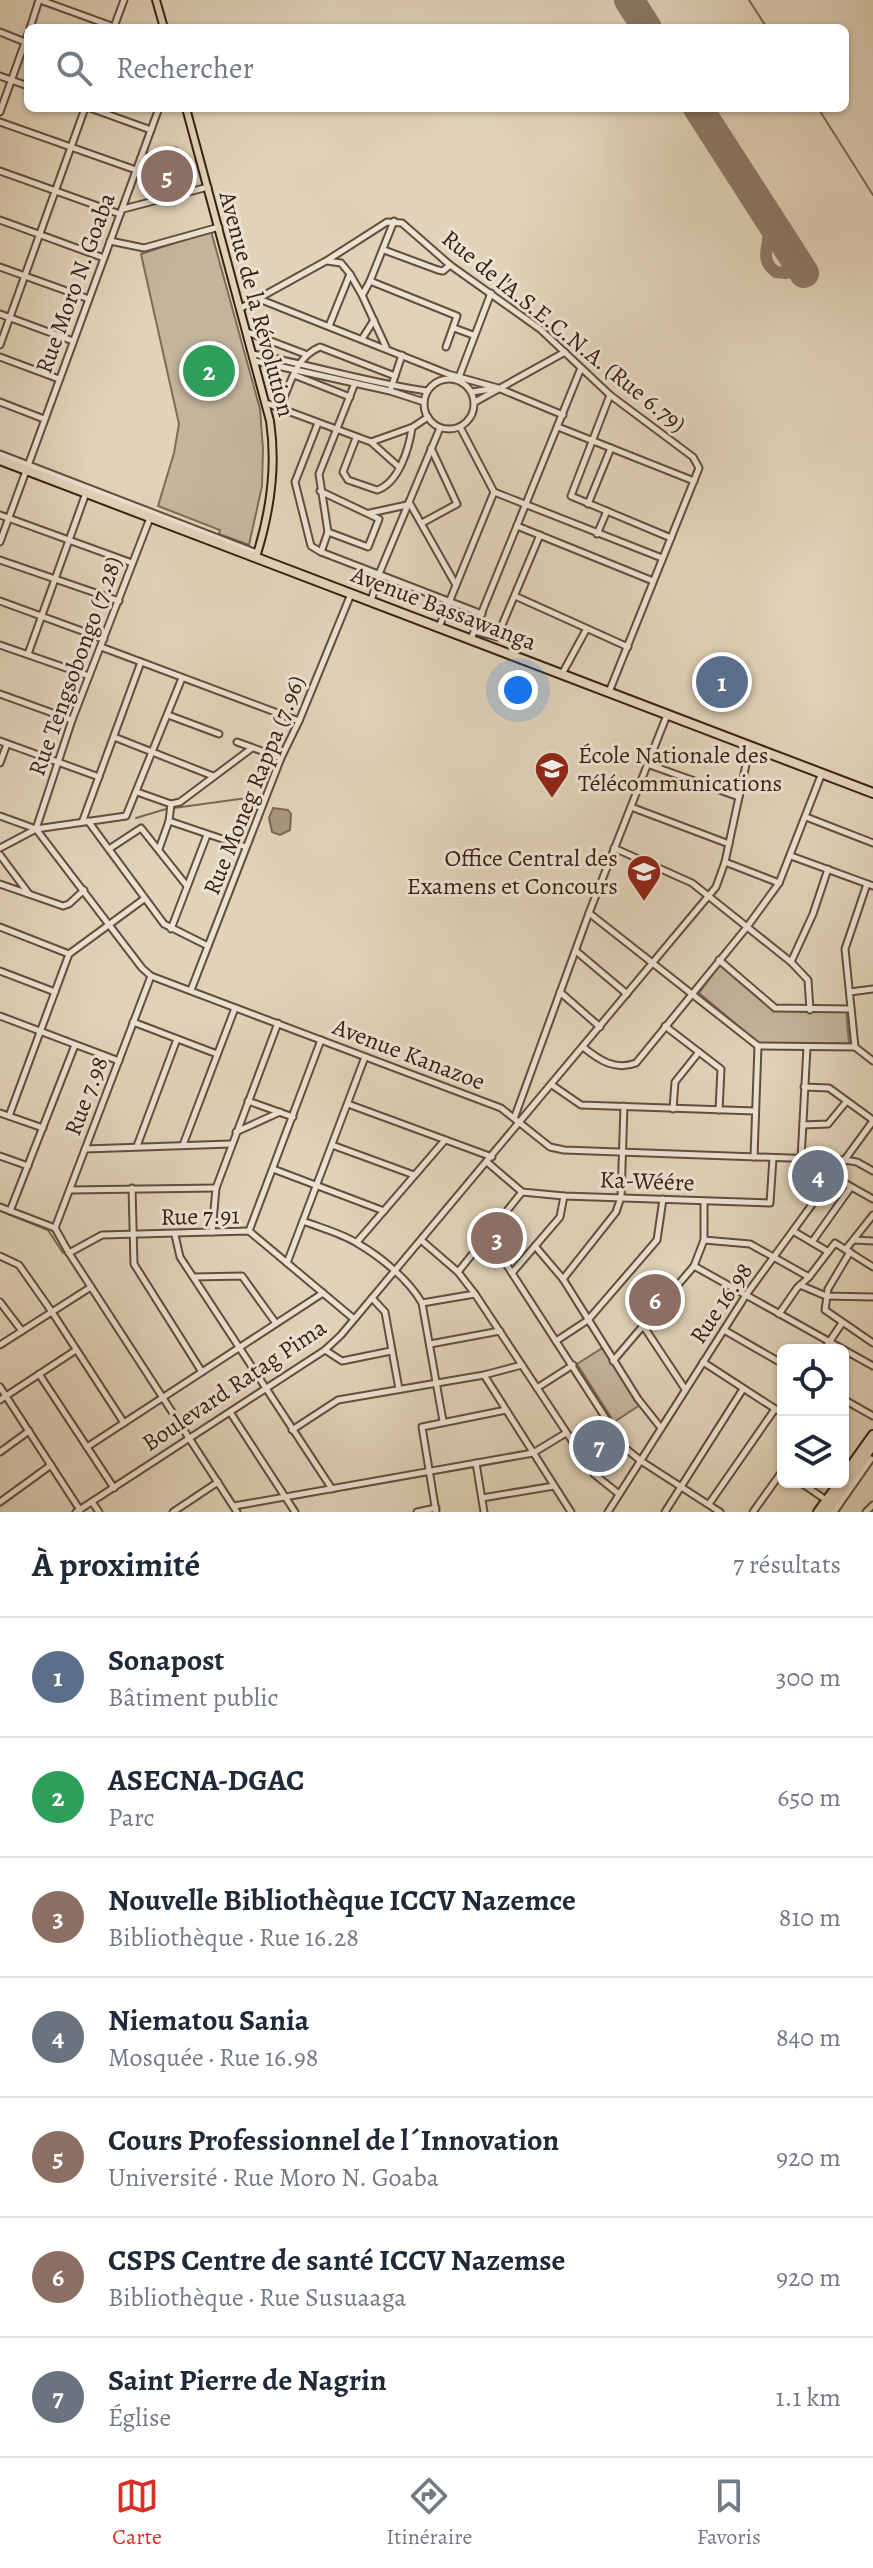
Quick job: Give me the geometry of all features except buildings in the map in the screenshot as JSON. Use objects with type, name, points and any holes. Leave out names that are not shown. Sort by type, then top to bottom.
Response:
[{"type":"highway","name":"Avenue Bassawanga","points":[[0,460],[26,467],[86,493],[257,555],[439,627],[473,635],[562,674],[873,793]]},
{"type":"highway","points":[[849,1469],[873,1435]]},
{"type":"highway","points":[[827,1512],[870,1458],[873,1445]]},
{"type":"highway","points":[[818,1512],[835,1488]]},
{"type":"main road","points":[[156,0],[163,24]]},
{"type":"main road","name":"Avenue de la Révolution","points":[[187,112],[272,433],[270,496],[257,555]]},
{"type":"street","points":[[31,24],[40,0],[104,24]]},
{"type":"street","points":[[116,24],[124,0]]},
{"type":"street","points":[[0,32],[24,41]]},
{"type":"street","points":[[0,112],[24,50]]},
{"type":"street","points":[[0,76],[24,84]]},
{"type":"street","points":[[0,345],[86,112]]},
{"type":"street","points":[[99,112],[151,130]]},
{"type":"street","name":"Rue Moro N. Goaba","points":[[0,542],[158,112]]},
{"type":"street","points":[[0,122],[136,170]]},
{"type":"street","points":[[140,158],[175,151]]},
{"type":"street","points":[[0,171],[121,212],[208,187]]},
{"type":"street","points":[[0,220],[104,258]]},
{"type":"street","points":[[241,308],[326,261],[387,222],[394,221],[362,295]]},
{"type":"street","name":"Rue de l'A.S.E.C.N.A. (Rue 6.79)","points":[[394,221],[402,223],[450,265],[491,293],[565,352],[610,395],[693,457],[699,468],[694,481]]},
{"type":"street","points":[[110,241],[144,248],[219,227]]},
{"type":"street","points":[[384,250],[438,270],[443,271],[450,265]]},
{"type":"street","points":[[326,261],[341,263],[350,274],[387,348]]},
{"type":"street","points":[[0,267],[89,299]]},
{"type":"street","points":[[329,326],[350,274]]},
{"type":"street","points":[[370,281],[455,315],[457,319],[446,347]]},
{"type":"street","points":[[459,377],[491,293]]},
{"type":"street","points":[[258,299],[448,374],[497,388],[563,415]]},
{"type":"street","points":[[0,314],[73,341]]},
{"type":"street","points":[[362,339],[374,320]]},
{"type":"street","points":[[454,328],[473,335]]},
{"type":"street","points":[[247,332],[305,354]]},
{"type":"street","points":[[280,408],[305,354],[320,347],[395,376]]},
{"type":"street","points":[[475,402],[565,352]]},
{"type":"street","points":[[390,389],[402,355]]},
{"type":"street","points":[[0,357],[59,379]]},
{"type":"street","points":[[254,357],[390,389],[424,402]]},
{"type":"street","points":[[540,535],[497,637],[473,635],[581,368]]},
{"type":"street","points":[[297,369],[350,397]]},
{"type":"street","points":[[448,379],[464,383],[472,392],[475,402],[472,416],[460,427],[440,428],[428,417],[424,402],[427,391],[439,381],[448,379]]},
{"type":"street","points":[[321,552],[328,532],[319,474],[350,397],[353,380]]},
{"type":"street","points":[[472,392],[497,388]]},
{"type":"street","points":[[390,389],[427,391]]},
{"type":"street","points":[[610,395],[570,494],[671,538]]},
{"type":"street","points":[[0,402],[44,419]]},
{"type":"street","points":[[266,403],[371,442],[399,467]]},
{"type":"street","points":[[371,442],[413,427],[428,417]]},
{"type":"street","points":[[318,423],[295,482],[311,546],[482,614]]},
{"type":"street","points":[[356,438],[343,472],[348,480],[377,490],[389,484],[399,467],[413,427]]},
{"type":"street","points":[[460,427],[494,492],[662,558]]},
{"type":"street","points":[[558,427],[694,481],[609,692]]},
{"type":"street","points":[[371,601],[379,574],[440,428]]},
{"type":"street","points":[[422,523],[457,504],[431,448]]},
{"type":"street","points":[[588,504],[611,448]]},
{"type":"street","points":[[0,454],[26,467],[257,555]]},
{"type":"street","points":[[320,491],[377,516],[379,522],[368,547],[328,532]]},
{"type":"street","points":[[439,627],[494,492]]},
{"type":"street","points":[[28,654],[86,493]]},
{"type":"street","points":[[408,503],[457,586]]},
{"type":"street","points":[[369,513],[408,503]]},
{"type":"street","points":[[597,534],[607,511]]},
{"type":"street","points":[[0,515],[132,563]]},
{"type":"street","name":"Rue Tengsobongo (7.28)","points":[[36,829],[72,720],[150,517]]},
{"type":"street","points":[[517,526],[653,581]]},
{"type":"street","points":[[0,560],[119,601]]},
{"type":"street","name":"Rue Moneg Rappa (7.96)","points":[[191,990],[281,758],[351,594]]},
{"type":"street","points":[[515,596],[628,647]]},
{"type":"street","points":[[0,601],[104,639]]},
{"type":"street","points":[[562,674],[587,629]]},
{"type":"street","points":[[0,645],[89,676]]},
{"type":"street","points":[[101,647],[299,721]]},
{"type":"street","points":[[85,821],[141,662]]},
{"type":"street","points":[[0,848],[36,829],[124,817],[182,678]]},
{"type":"street","points":[[0,694],[72,720]]},
{"type":"street","points":[[515,1116],[589,913],[667,714]]},
{"type":"street","points":[[168,715],[219,734]]},
{"type":"street","points":[[114,737],[213,776]]},
{"type":"street","points":[[0,741],[99,777]]},
{"type":"street","points":[[237,742],[281,758]]},
{"type":"street","points":[[0,763],[7,744]]},
{"type":"street","name":"Boulevard Ratag Pima","points":[[78,1511],[325,1350],[354,1319],[521,1123],[719,881],[750,746]]},
{"type":"street","points":[[137,792],[171,804],[180,802],[252,748]]},
{"type":"street","points":[[647,764],[739,797]]},
{"type":"street","points":[[583,1047],[604,1063],[636,1063],[779,883],[822,773]]},
{"type":"street","points":[[159,850],[171,804]]},
{"type":"street","points":[[631,807],[729,844]]},
{"type":"street","points":[[0,816],[36,829],[151,976]]},
{"type":"street","points":[[806,817],[873,843]]},
{"type":"street","points":[[85,821],[144,899],[171,929],[208,946]]},
{"type":"street","points":[[169,821],[246,847]]},
{"type":"street","points":[[109,849],[139,827],[187,886]]},
{"type":"street","points":[[171,929],[207,835]]},
{"type":"street","points":[[614,848],[692,883],[791,962],[808,980],[810,1010]]},
{"type":"street","points":[[0,855],[29,895]]},
{"type":"street","points":[[791,856],[870,885],[845,943],[855,1047]]},
{"type":"street","points":[[725,862],[779,883]]},
{"type":"street","points":[[791,962],[813,914],[828,869]]},
{"type":"street","points":[[0,884],[63,906],[84,890]]},
{"type":"street","points":[[9,1116],[69,954],[144,899]]},
{"type":"street","points":[[589,913],[758,1046],[855,1047],[873,1061]]},
{"type":"street","points":[[0,927],[69,954]]},
{"type":"street","points":[[576,951],[627,994]]},
{"type":"street","points":[[719,960],[775,1008],[851,1009]]},
{"type":"street","points":[[0,971],[55,992]]},
{"type":"street","name":"Avenue Kanazoe","points":[[151,976],[501,1108],[515,1116],[550,1147],[844,1160],[857,1162],[873,1171]]},
{"type":"street","name":"Rue 7.98","points":[[55,1228],[151,976]]},
{"type":"street","points":[[850,992],[873,989]]},
{"type":"street","points":[[560,992],[600,1027]]},
{"type":"street","points":[[183,1145],[235,1008]]},
{"type":"street","points":[[0,1016],[119,1061]]},
{"type":"street","points":[[133,1022],[217,1054]]},
{"type":"street","points":[[212,1232],[216,1188],[278,1023]]},
{"type":"street","points":[[665,1026],[721,1069],[719,1110]]},
{"type":"street","points":[[137,1146],[177,1039]]},
{"type":"street","points":[[249,1231],[321,1040]]},
{"type":"street","points":[[10,1211],[75,1045]]},
{"type":"street","points":[[754,1157],[758,1046]]},
{"type":"street","points":[[801,1159],[807,1047]]},
{"type":"street","points":[[673,1109],[675,1082],[699,1052]]},
{"type":"street","points":[[287,1263],[365,1057]]},
{"type":"street","points":[[552,1085],[578,1105],[755,1111]]},
{"type":"street","points":[[804,1087],[829,1088],[873,1121]]},
{"type":"street","points":[[248,1101],[293,1117]]},
{"type":"street","points":[[803,1125],[828,1124],[846,1102]]},
{"type":"street","points":[[348,1104],[490,1160],[522,1192],[458,1272]]},
{"type":"street","points":[[563,1279],[609,1224],[621,1197],[624,1106]]},
{"type":"street","points":[[235,1133],[280,1112]]},
{"type":"street","points":[[0,1113],[43,1128]]},
{"type":"street","name":"Rue 16.98","points":[[608,1512],[746,1295],[873,1121]]},
{"type":"street","points":[[356,1242],[445,1140]]},
{"type":"street","points":[[85,1149],[231,1144]]},
{"type":"street","points":[[332,1145],[414,1175]]},
{"type":"street","points":[[0,1156],[28,1166]]},
{"type":"street","name":"Ka-Wéére","points":[[522,1192],[704,1202],[771,1202],[773,1158]]},
{"type":"street","points":[[273,1169],[384,1211]]},
{"type":"street","points":[[832,1176],[873,1199]]},
{"type":"street","points":[[812,1242],[851,1187]]},
{"type":"street","points":[[132,1188],[135,1266],[202,1372]]},
{"type":"street","points":[[70,1190],[216,1188]]},
{"type":"street","points":[[512,1273],[562,1214],[564,1196]]},
{"type":"street","points":[[556,1341],[588,1320],[657,1240],[663,1199]]},
{"type":"street","points":[[613,1361],[694,1266],[704,1240],[704,1202]]},
{"type":"street","points":[[0,1207],[55,1228],[236,1509],[285,1497],[533,1453],[566,1433]]},
{"type":"street","points":[[873,1215],[854,1240],[826,1296],[826,1313],[873,1343]]},
{"type":"street","points":[[303,1221],[356,1242],[395,1271],[422,1303],[443,1421]]},
{"type":"street","name":"Rue 7.91","points":[[69,1253],[102,1235],[249,1231],[354,1319]]},
{"type":"street","points":[[793,1231],[827,1251]]},
{"type":"street","points":[[175,1235],[178,1254],[332,1489]]},
{"type":"street","points":[[488,1236],[625,1448],[720,1512]]},
{"type":"street","points":[[421,1240],[458,1272],[594,1474],[619,1494]]},
{"type":"street","points":[[704,1240],[750,1244],[809,1277]]},
{"type":"street","points":[[854,1240],[873,1241]]},
{"type":"street","points":[[779,1314],[835,1243],[873,1267]]},
{"type":"street","points":[[535,1246],[563,1279],[613,1361],[661,1428]]},
{"type":"street","points":[[0,1256],[19,1265],[124,1423]]},
{"type":"street","points":[[694,1266],[873,1366]]},
{"type":"street","points":[[193,1277],[242,1276],[275,1322]]},
{"type":"street","points":[[800,1285],[826,1296],[873,1297]]},
{"type":"street","points":[[0,1345],[91,1287]]},
{"type":"street","points":[[87,1447],[323,1293]]},
{"type":"street","points":[[422,1303],[475,1294]]},
{"type":"street","points":[[372,1298],[385,1312],[399,1389]]},
{"type":"street","points":[[0,1302],[22,1331]]},
{"type":"street","points":[[830,1342],[842,1323]]},
{"type":"street","points":[[644,1327],[685,1389]]},
{"type":"street","points":[[724,1330],[777,1361]]},
{"type":"street","points":[[430,1344],[500,1331]]},
{"type":"street","points":[[3,1398],[76,1350]]},
{"type":"street","points":[[325,1350],[342,1361],[391,1351]]},
{"type":"street","points":[[703,1362],[775,1409],[709,1504]]},
{"type":"street","points":[[292,1430],[334,1402],[484,1375],[522,1365]]},
{"type":"street","points":[[537,1388],[573,1365]]},
{"type":"street","points":[[39,1374],[114,1488]]},
{"type":"street","points":[[484,1375],[571,1512]]},
{"type":"street","points":[[0,1387],[3,1398],[29,1431],[78,1511]]},
{"type":"street","points":[[665,1512],[743,1389]]},
{"type":"street","points":[[849,1402],[873,1416]]},
{"type":"street","points":[[417,1512],[436,1510],[421,1429],[425,1425],[506,1410]]},
{"type":"street","points":[[230,1412],[295,1512]]},
{"type":"street","points":[[0,1452],[29,1431]]},
{"type":"street","points":[[834,1512],[870,1458]]},
{"type":"street","points":[[476,1463],[484,1512]]},
{"type":"street","points":[[0,1502],[51,1465]]},
{"type":"street","points":[[753,1512],[777,1478]]},
{"type":"street","points":[[178,1511],[218,1482]]},
{"type":"street","points":[[482,1498],[554,1486]]},
{"type":"street","points":[[808,1488],[826,1501]]},
{"type":"street","points":[[92,1502],[99,1512]]},
{"type":"street","points":[[866,1512],[873,1505]]},
{"type":"shaded area","points":[[211,231],[260,409],[262,486],[249,545],[158,506],[179,424],[141,254]]},
{"type":"shaded area","points":[[273,808],[288,810],[291,814],[290,830],[280,835],[272,832],[269,818]]},
{"type":"shaded area","points":[[722,962],[775,1007],[846,1008],[849,1043],[761,1045],[699,993]]},
{"type":"shaded area","points":[[604,1347],[640,1405],[614,1422],[577,1364]]},
{"type":"waterway","points":[[749,0],[764,24]]},
{"type":"waterway","points":[[821,112],[873,195]]},
{"type":"waterway","points":[[174,808],[262,796]]},
{"type":"waterway","points":[[136,818],[166,809]]},
{"type":"waterway","points":[[105,822],[128,819]]},
{"type":"waterway","points":[[0,845],[7,842]]},
{"type":"waterway","points":[[0,930],[63,955]]},
{"type":"waterway","points":[[0,1211],[48,1230],[63,1253]]},
{"type":"taxiway","points":[[764,211],[769,227],[766,258],[776,272],[786,273],[797,263],[798,253],[792,241],[780,235]]},
{"type":"runway","points":[[629,0],[644,24]]},
{"type":"runway","points":[[701,112],[804,273]]},
{"type":"place","name":"Cours Professionnel de l´Innovation","points":[[167,176]]},
{"type":"place","name":"ASECNA-DGAC","points":[[209,371]]},
{"type":"place","name":"Sonapost","points":[[722,682]]},
{"type":"place","name":"École Nationale des Télécommunications","points":[[552,800]]},
{"type":"place","name":"Office Central des Examens et Concours","points":[[644,903]]},
{"type":"place","name":"Niematou Sania","points":[[818,1176]]},
{"type":"place","name":"Nouvelle Bibliothèque ICCV Nazemce","points":[[497,1238]]},
{"type":"place","name":"CSPS Centre de santé ICCV Nazemse","points":[[655,1300]]},
{"type":"place","name":"Saint Pierre de Nagrin","points":[[599,1446]]}]
